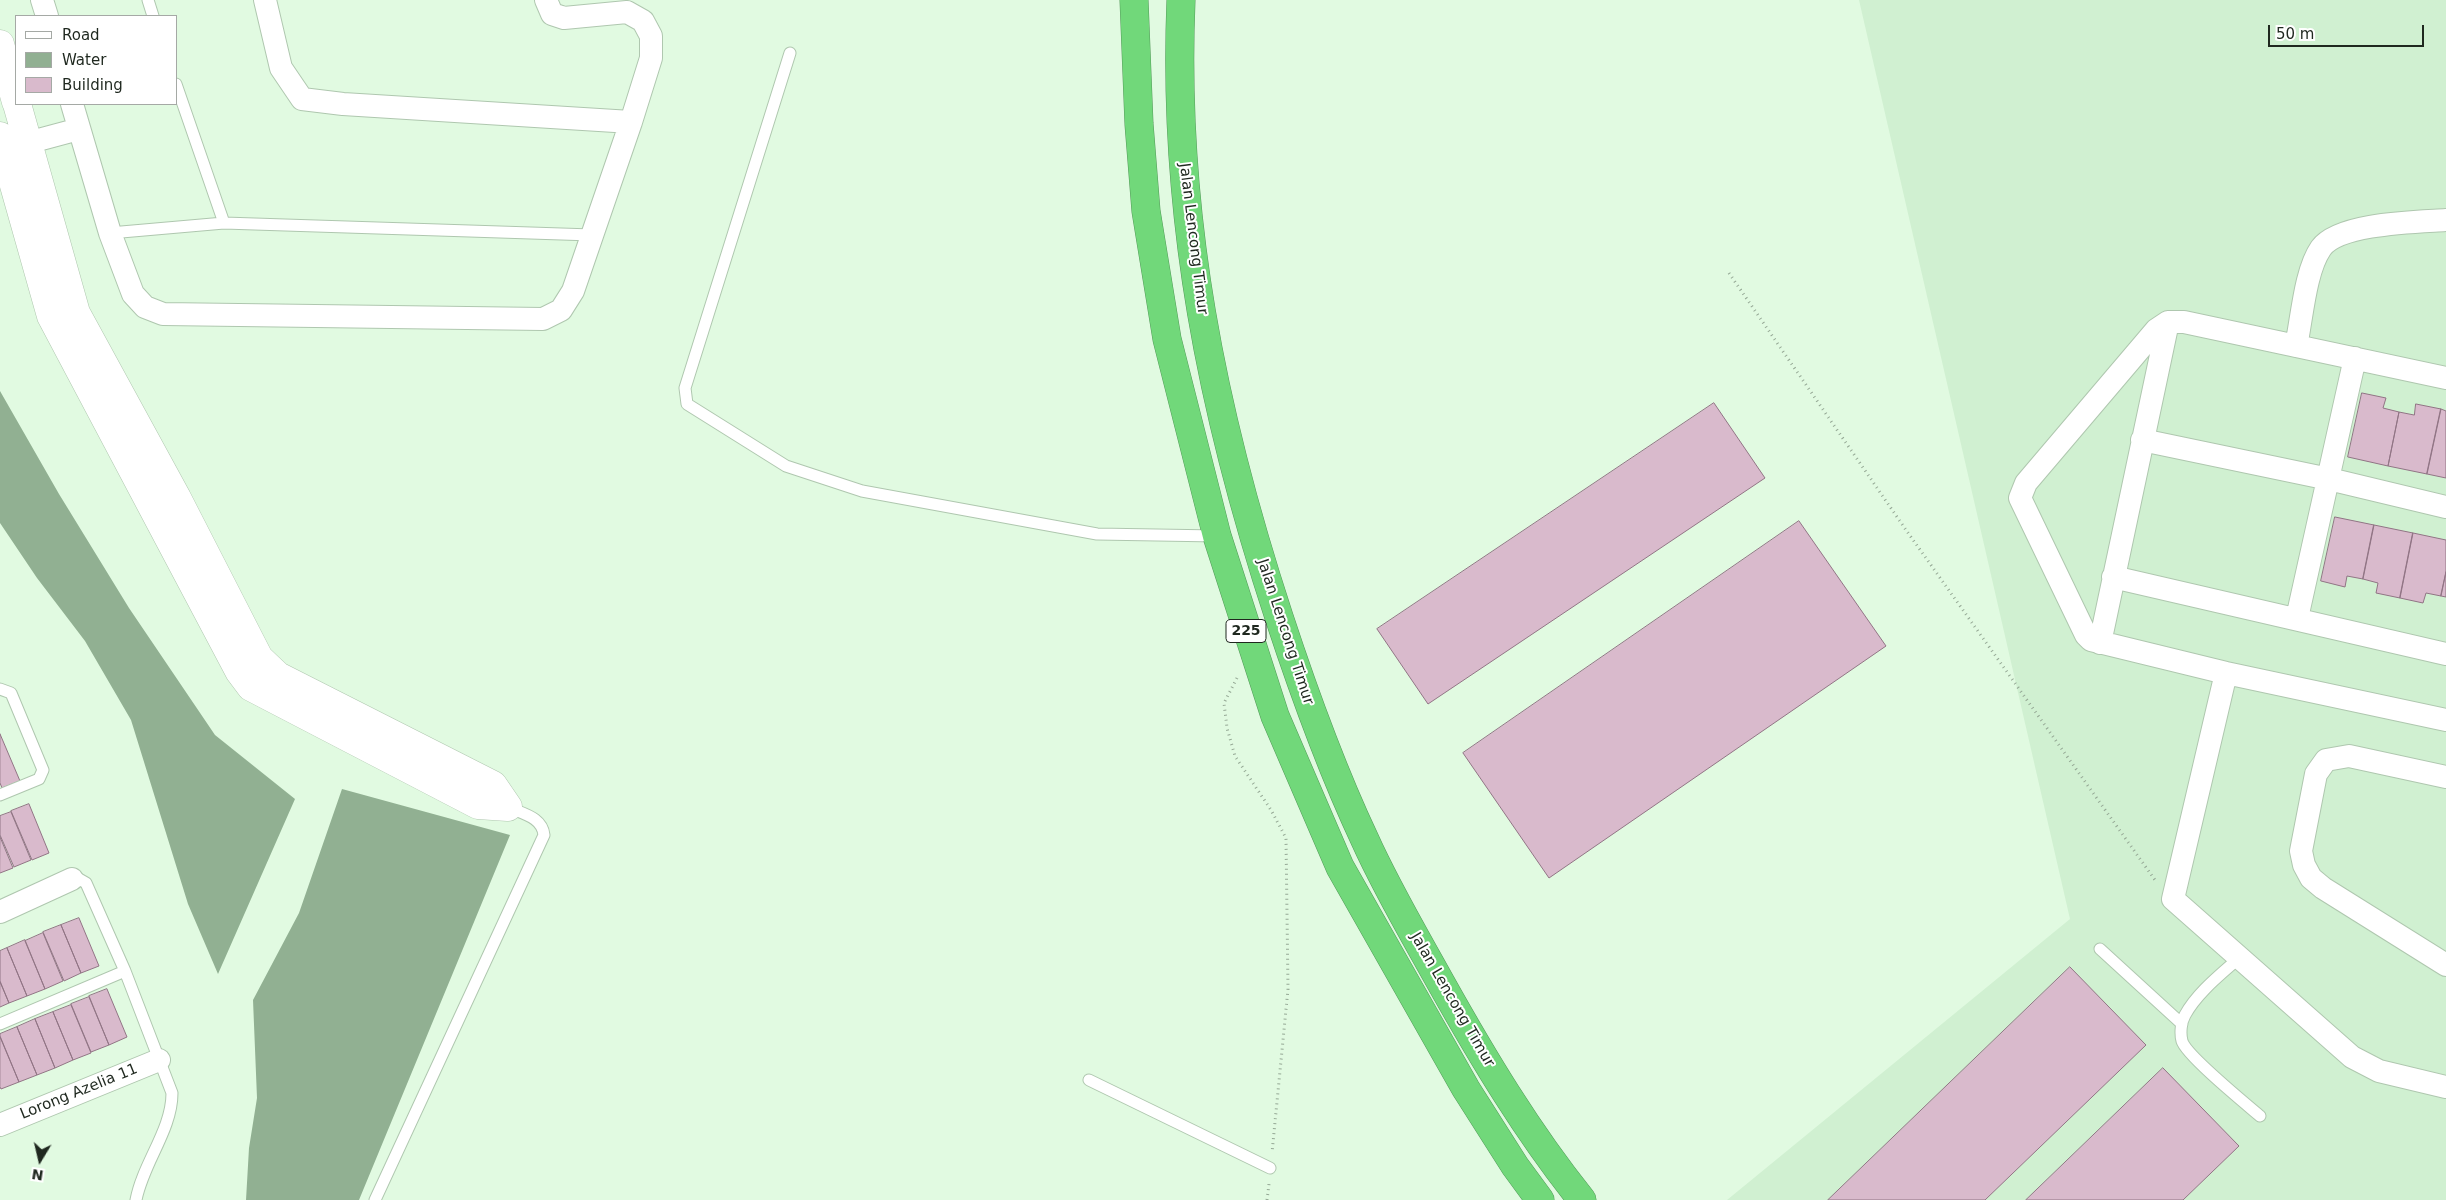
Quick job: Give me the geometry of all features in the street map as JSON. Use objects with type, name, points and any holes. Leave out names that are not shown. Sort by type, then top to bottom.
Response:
[{"type":"highway","name":"225","points":[[1134,0],[1139,124],[1146,211],[1155,275],[1167,339],[1217,536],[1252,649],[1275,716],[1340,867],[1466,1089],[1515,1166],[1540,1200]]},
{"type":"highway","name":"225","points":[[1171,0],[1179,59]]},
{"type":"highway","name":"Jalan Lencong Timur","points":[[1181,0],[1179,59],[1183,181],[1192,256],[1210,364],[1223,423],[1262,564],[1313,717],[1362,834],[1403,916],[1492,1070],[1582,1200]]},
{"type":"street","points":[[42,0],[47,15]]},
{"type":"street","points":[[265,0],[281,68],[302,99],[343,104],[631,122]]},
{"type":"street","points":[[72,105],[110,233],[133,294],[145,307],[163,314],[544,319],[561,310],[573,290],[651,58],[651,36],[643,21],[627,12],[564,18],[552,14],[546,0]]},
{"type":"street","points":[[0,44],[15,99]]},
{"type":"street","points":[[16,105],[10,143],[52,316],[239,671],[251,687],[478,805],[508,807]]},
{"type":"street","points":[[10,143],[79,129]]},
{"type":"street","points":[[2296,346],[2312,269],[2321,248],[2337,234],[2372,227],[2446,220]]},
{"type":"street","points":[[2100,643],[2168,322]]},
{"type":"street","points":[[2446,378],[2184,322],[2168,322],[2148,338],[2026,483],[2021,494],[2022,503],[2086,635],[2091,640],[2226,673],[2446,720]]},
{"type":"street","points":[[2297,618],[2355,358]]},
{"type":"street","points":[[2142,440],[2446,507]]},
{"type":"street","points":[[2113,577],[2297,618],[2446,654]]},
{"type":"street","points":[[2226,673],[2173,899],[2352,1057],[2379,1071],[2446,1087]]},
{"type":"street","points":[[2446,776],[2349,756],[2326,760],[2316,774],[2301,851],[2304,865],[2311,878],[2323,888],[2446,966]]},
{"type":"street","points":[[0,912],[72,880]]},
{"type":"street","name":"Lorong Azelia 11","points":[[0,1125],[158,1060]]},
{"type":"lane","points":[[148,0],[153,15]]},
{"type":"lane","points":[[790,52],[685,388],[687,404],[786,466],[862,491],[1096,534],[1217,536]]},
{"type":"lane","points":[[178,90],[224,223]]},
{"type":"lane","points":[[110,233],[224,223],[592,235]]},
{"type":"lane","points":[[0,690],[11,693],[43,770],[39,779],[0,795]]},
{"type":"lane","points":[[375,1200],[544,835],[543,827],[538,821],[508,807]]},
{"type":"lane","points":[[72,880],[79,879],[86,883],[125,971],[172,1092],[172,1109],[140,1179],[136,1200]]},
{"type":"lane","points":[[2100,949],[2182,1024]]},
{"type":"lane","points":[[2238,958],[2204,991],[2186,1014],[2182,1024],[2182,1042],[2204,1066],[2260,1116]]},
{"type":"lane","points":[[0,1024],[125,971]]},
{"type":"lane","points":[[1089,1080],[1270,1168]]},
{"type":"path","points":[[1729,273],[2084,782],[2147,870],[2173,899]]},
{"type":"path","points":[[1252,649],[1224,703],[1227,728],[1235,756],[1271,810],[1286,838],[1288,989],[1267,1200]]},
{"type":"shaded area","points":[[1859,0],[2446,0],[2446,1200],[1727,1200],[2070,919]]},
{"type":"water","points":[[0,391],[59,494],[129,608],[215,735],[295,799],[218,974],[188,904],[131,720],[85,641],[37,578],[0,523]]},
{"type":"water","points":[[342,789],[510,835],[359,1200],[246,1200],[249,1148],[257,1098],[253,1000],[299,913]]},
{"type":"building","points":[[2362,393],[2386,398],[2383,408],[2399,412],[2388,466],[2348,457]]},
{"type":"building","points":[[1714,403],[1765,478],[1428,704],[1377,629]]},
{"type":"building","points":[[2416,404],[2441,409],[2427,474],[2388,466],[2399,412],[2414,415]]},
{"type":"building","points":[[2441,409],[2446,411],[2446,478],[2427,474]]},
{"type":"building","points":[[2335,517],[2374,525],[2363,579],[2347,576],[2345,587],[2321,581]]},
{"type":"building","points":[[1799,521],[1886,646],[1549,878],[1463,753]]},
{"type":"building","points":[[2374,525],[2413,533],[2400,598],[2376,593],[2378,583],[2363,579]]},
{"type":"building","points":[[2413,533],[2446,540],[2446,572],[2441,596],[2426,593],[2423,603],[2400,598]]},
{"type":"building","points":[[2446,572],[2446,597],[2441,596]]},
{"type":"building","points":[[0,734],[20,781],[2,788],[0,783]]},
{"type":"building","points":[[29,804],[49,853],[32,860],[11,811]]},
{"type":"building","points":[[11,812],[31,860],[14,867],[0,835],[0,816]]},
{"type":"building","points":[[0,837],[13,868],[0,873]]},
{"type":"building","points":[[79,918],[99,966],[81,973],[61,925]]},
{"type":"building","points":[[61,925],[81,973],[64,981],[43,932]]},
{"type":"building","points":[[43,933],[63,981],[45,989],[25,941]]},
{"type":"building","points":[[25,940],[45,989],[27,996],[7,948]]},
{"type":"building","points":[[7,948],[27,996],[9,1003],[0,981],[0,951]]},
{"type":"building","points":[[2070,967],[2146,1045],[1985,1200],[1828,1200]]},
{"type":"building","points":[[0,982],[9,1003],[0,1007]]},
{"type":"building","points":[[107,989],[127,1037],[109,1045],[89,996]]},
{"type":"building","points":[[89,997],[109,1045],[91,1052],[71,1004]]},
{"type":"building","points":[[71,1005],[91,1053],[73,1060],[53,1012]]},
{"type":"building","points":[[53,1012],[73,1060],[55,1068],[35,1019]]},
{"type":"building","points":[[35,1019],[55,1068],[37,1075],[17,1027]]},
{"type":"building","points":[[17,1027],[37,1075],[19,1082],[0,1036],[0,1034]]},
{"type":"building","points":[[0,1037],[19,1082],[1,1089],[0,1087]]},
{"type":"building","points":[[2163,1068],[2239,1146],[2183,1200],[2026,1200]]}]
